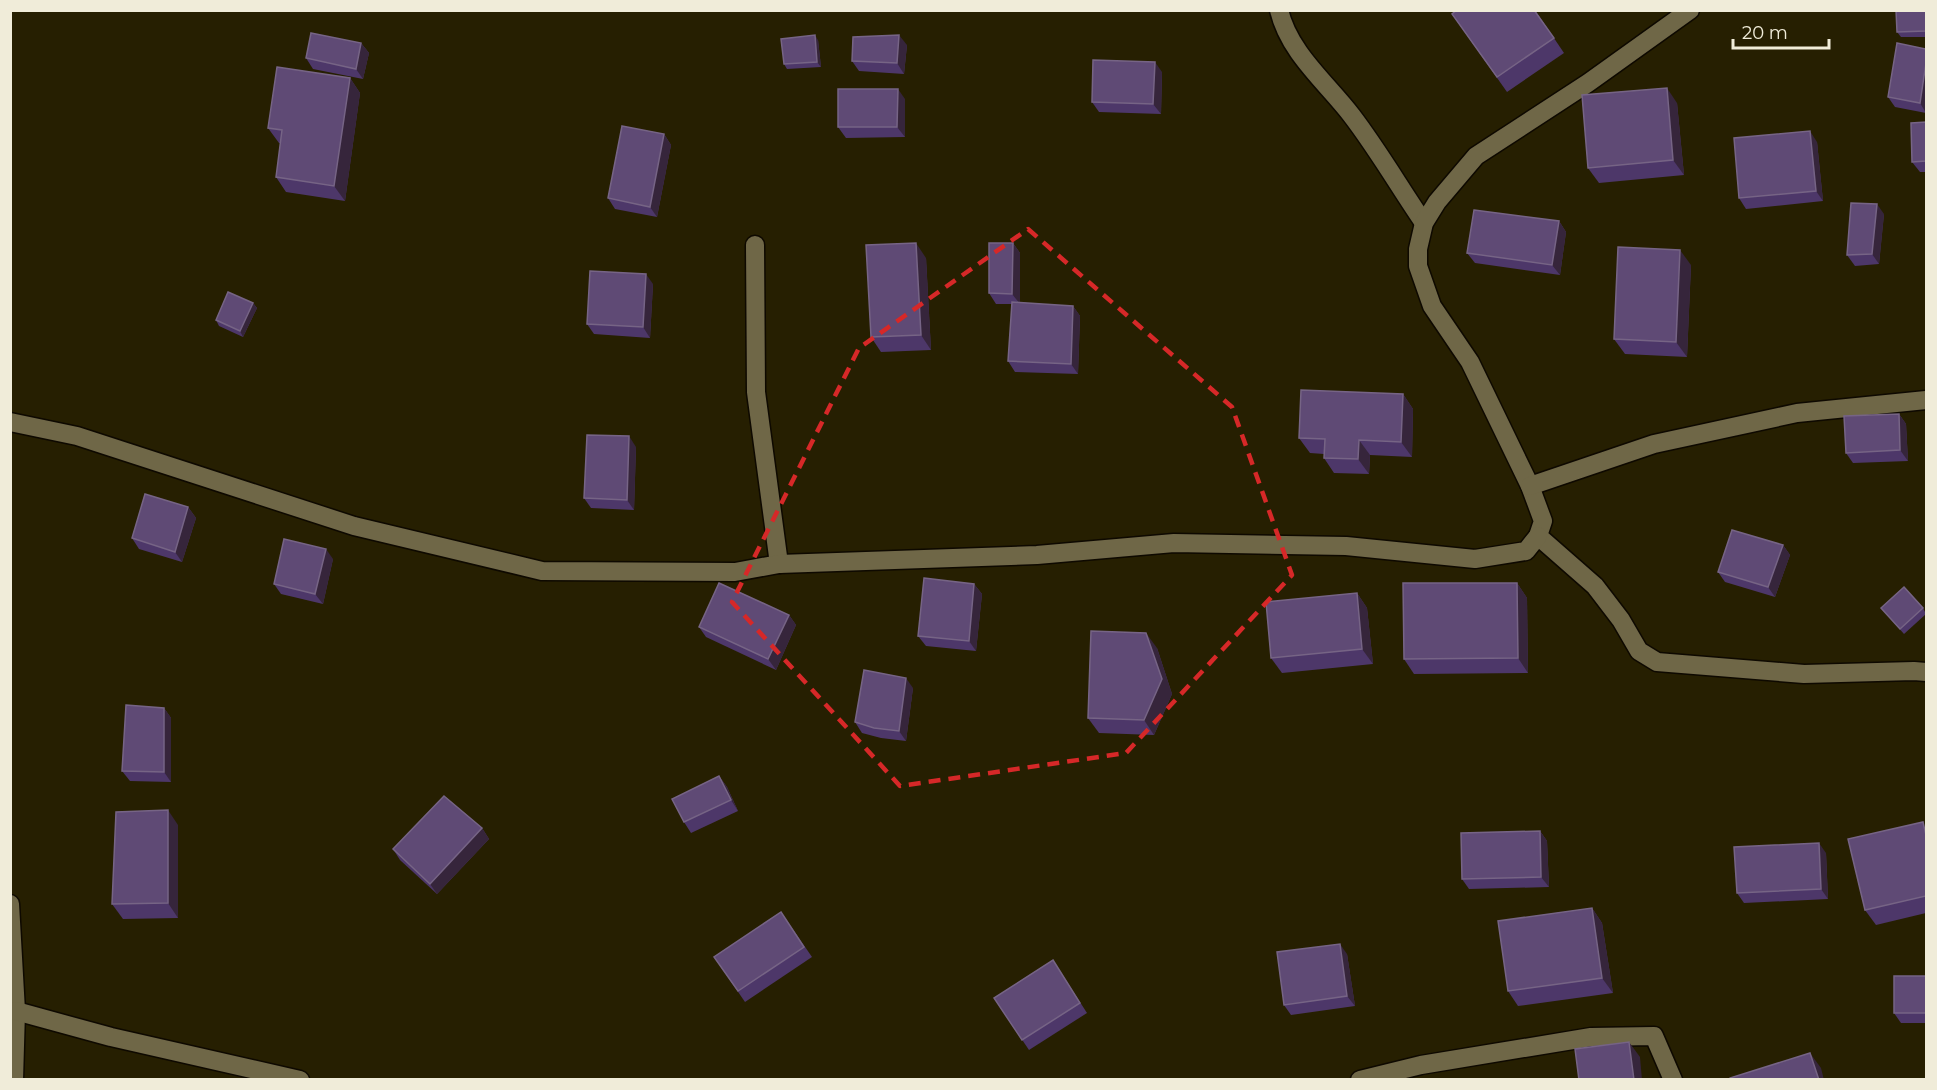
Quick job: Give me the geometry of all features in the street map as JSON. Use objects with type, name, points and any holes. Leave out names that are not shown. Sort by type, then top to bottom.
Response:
[{"type":"street","points":[[1279,10],[1282,22],[1307,64],[1352,116],[1424,224]]},
{"type":"street","points":[[10,422],[77,436],[354,526],[542,571],[735,572],[779,564],[1037,555],[1174,543],[1346,546],[1475,559],[1526,551],[1538,536],[1543,521],[1530,486],[1470,362],[1432,306],[1418,266],[1418,249],[1424,224],[1437,202],[1476,156],[1588,84],[1690,10]]},
{"type":"street","points":[[755,245],[756,392],[779,564]]},
{"type":"street","points":[[1530,486],[1654,444],[1797,413],[1926,400]]},
{"type":"street","points":[[1538,536],[1595,586],[1621,620],[1639,651],[1657,662],[1804,674],[1926,672]]},
{"type":"street","points":[[10,904],[16,1011],[14,1080]]},
{"type":"street","points":[[16,1011],[111,1037],[300,1080]]},
{"type":"street","points":[[1360,1080],[1421,1065],[1591,1037],[1654,1036],[1673,1080]]},
{"type":"highlighted area","points":[[1028,229],[1232,407],[1292,575],[1126,753],[900,786],[732,602],[859,348]]},
{"type":"building","points":[[1457,10],[1534,10],[1554,38],[1497,77],[1452,14]]},
{"type":"building","points":[[1896,10],[1926,10],[1926,31],[1897,32]]},
{"type":"building","points":[[311,33],[361,43],[356,69],[306,58]]},
{"type":"building","points":[[815,35],[817,62],[784,64],[781,39]]},
{"type":"building","points":[[899,35],[897,63],[852,61],[853,37]]},
{"type":"building","points":[[1897,43],[1926,49],[1920,103],[1888,97]]},
{"type":"building","points":[[1093,60],[1155,62],[1153,104],[1092,102]]},
{"type":"building","points":[[277,67],[350,78],[334,186],[276,177],[282,130],[268,128]]},
{"type":"building","points":[[1667,88],[1673,160],[1588,168],[1582,95]]},
{"type":"building","points":[[838,89],[898,89],[897,127],[838,127]]},
{"type":"building","points":[[1926,122],[1926,161],[1912,162],[1911,123]]},
{"type":"building","points":[[622,126],[664,134],[650,207],[608,198]]},
{"type":"building","points":[[1810,131],[1816,191],[1739,198],[1734,138]]},
{"type":"building","points":[[1851,203],[1877,204],[1872,254],[1847,255]]},
{"type":"building","points":[[1474,210],[1559,221],[1552,265],[1467,253]]},
{"type":"building","points":[[916,243],[921,335],[871,337],[866,245]]},
{"type":"building","points":[[989,243],[1013,243],[1012,294],[989,293]]},
{"type":"building","points":[[1618,247],[1680,250],[1676,342],[1614,339]]},
{"type":"building","points":[[590,271],[646,274],[643,327],[587,324]]},
{"type":"building","points":[[228,292],[253,303],[240,331],[216,320]]},
{"type":"building","points":[[1012,302],[1073,306],[1071,364],[1008,361]]},
{"type":"building","points":[[1301,390],[1403,394],[1401,442],[1359,440],[1358,459],[1324,458],[1325,439],[1299,438]]},
{"type":"building","points":[[1899,414],[1900,450],[1846,453],[1844,416]]},
{"type":"building","points":[[587,435],[629,436],[627,500],[584,498]]},
{"type":"building","points":[[145,494],[188,507],[175,552],[132,538]]},
{"type":"building","points":[[1732,530],[1783,545],[1768,587],[1718,572]]},
{"type":"building","points":[[284,539],[326,549],[315,594],[274,584]]},
{"type":"building","points":[[924,578],[974,584],[969,641],[918,636]]},
{"type":"building","points":[[719,583],[789,615],[768,659],[699,627]]},
{"type":"building","points":[[1403,583],[1517,583],[1518,658],[1404,659]]},
{"type":"building","points":[[1904,587],[1923,608],[1900,629],[1881,608]]},
{"type":"building","points":[[1357,593],[1362,649],[1271,658],[1266,602]]},
{"type":"building","points":[[1091,631],[1146,633],[1162,679],[1144,720],[1088,718]]},
{"type":"building","points":[[864,670],[906,678],[899,731],[874,728],[855,722]]},
{"type":"building","points":[[126,705],[164,708],[164,772],[122,771]]},
{"type":"building","points":[[719,776],[731,800],[684,822],[672,799]]},
{"type":"building","points":[[444,796],[482,828],[430,884],[393,849]]},
{"type":"building","points":[[168,810],[168,903],[112,904],[116,812]]},
{"type":"building","points":[[1923,822],[1926,835],[1926,896],[1865,910],[1848,839]]},
{"type":"building","points":[[1540,831],[1541,877],[1462,879],[1461,833]]},
{"type":"building","points":[[1819,843],[1821,889],[1737,893],[1734,847]]},
{"type":"building","points":[[1592,908],[1602,978],[1508,991],[1498,921]]},
{"type":"building","points":[[781,912],[804,947],[738,991],[714,957]]},
{"type":"building","points":[[1340,944],[1347,996],[1284,1005],[1277,952]]},
{"type":"building","points":[[1053,960],[1080,1003],[1022,1040],[994,998]]},
{"type":"building","points":[[1894,976],[1926,976],[1926,1013],[1894,1013]]},
{"type":"building","points":[[1629,1042],[1634,1080],[1579,1080],[1575,1049]]},
{"type":"building","points":[[1810,1053],[1819,1080],[1730,1080],[1730,1078]]}]
